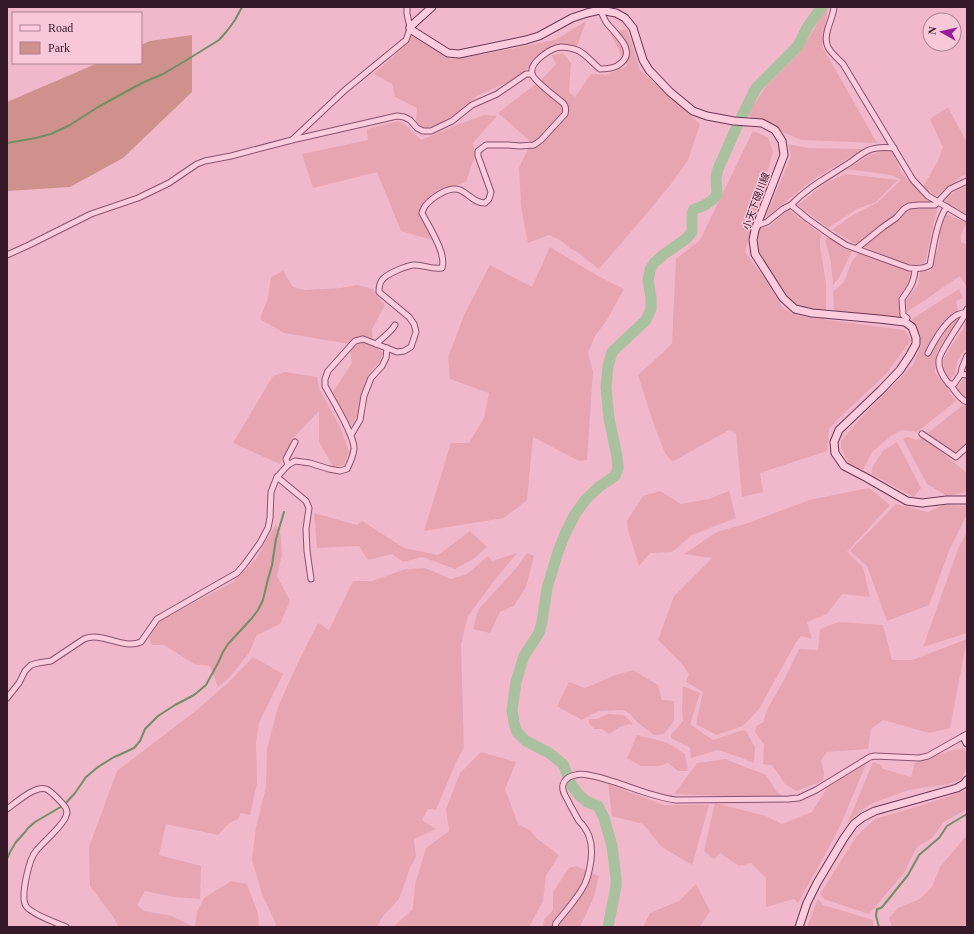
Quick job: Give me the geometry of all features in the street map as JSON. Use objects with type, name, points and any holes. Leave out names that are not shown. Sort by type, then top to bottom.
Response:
[{"type":"main road","points":[[432,7],[410,28],[448,53],[459,54],[539,36],[572,18],[600,10]]},
{"type":"main road","name":"小天下硯川線","points":[[600,10],[625,18],[633,28],[643,60],[649,70],[670,92],[693,111],[707,116],[734,121],[762,123],[775,130],[782,141],[784,155],[756,226],[753,240],[755,254],[783,298],[795,309],[812,313],[905,322],[912,327],[916,338],[916,344],[900,370],[839,430],[834,442],[835,453],[844,466],[907,501],[922,503],[947,500],[967,500]]},
{"type":"main road","points":[[799,927],[807,903],[817,883],[854,824],[863,817],[875,811],[957,788],[964,784],[967,780]]},
{"type":"street","points":[[292,140],[345,90],[406,40],[410,28],[407,7]]},
{"type":"street","points":[[834,7],[827,33],[828,48],[843,64],[913,180],[928,196],[967,219]]},
{"type":"street","points":[[7,698],[19,683],[25,671],[31,665],[51,661],[88,637],[98,637],[130,644],[137,644],[141,642],[157,619],[211,589],[237,572],[260,543],[268,528],[271,492],[277,477],[288,465],[295,461],[310,463],[340,471],[347,470],[352,460],[354,447],[351,434],[325,386],[325,379],[328,371],[355,341],[363,339],[397,352],[404,351],[411,346],[416,332],[414,324],[409,317],[379,292],[378,287],[382,279],[402,268],[414,265],[436,269],[442,268],[444,263],[441,250],[422,214],[427,204],[440,193],[452,189],[460,190],[478,202],[485,202],[489,199],[491,192],[478,156],[478,151],[486,145],[534,145],[541,140],[565,114],[566,111],[563,103],[535,80],[532,74],[534,64],[539,59],[560,47],[575,49],[600,69],[610,68],[620,64],[624,60],[627,52],[625,45],[606,21],[600,10]]},
{"type":"street","points":[[7,255],[92,214],[138,198],[169,183],[197,164],[205,161],[397,116],[410,120],[417,128],[423,131],[431,131],[452,121],[472,105],[497,94],[526,74],[532,74]]},
{"type":"street","points":[[756,226],[767,222],[783,209],[791,205],[799,196],[814,184],[867,151],[879,147],[894,148]]},
{"type":"street","points":[[857,248],[896,218],[904,209],[909,206],[935,205],[950,189],[967,181]]},
{"type":"street","points":[[791,205],[808,219],[846,245],[915,269],[930,265],[936,235],[943,212],[947,207]]},
{"type":"street","points":[[907,318],[903,315],[902,299],[913,284],[915,269]]},
{"type":"street","points":[[928,353],[945,326],[956,315],[966,310]]},
{"type":"street","points":[[966,310],[958,327],[942,351],[938,360],[942,375],[963,401],[967,402]]},
{"type":"street","points":[[376,344],[393,329],[395,325]]},
{"type":"street","points":[[351,434],[360,420],[364,396],[370,378],[382,366],[386,358],[387,348]]},
{"type":"street","points":[[949,384],[954,384],[961,374],[967,356]]},
{"type":"street","points":[[961,374],[967,375]]},
{"type":"street","points":[[922,434],[956,456],[967,447]]},
{"type":"street","points":[[288,465],[286,459],[295,442]]},
{"type":"street","points":[[277,477],[306,501],[309,508],[306,529],[307,551],[311,578]]},
{"type":"street","points":[[555,927],[556,923],[582,890],[586,882],[592,851],[589,836],[563,792],[565,780],[570,776],[588,774],[653,795],[676,800],[790,799],[799,798],[816,790],[870,757],[919,758],[928,756],[966,738]]},
{"type":"street","points":[[7,809],[33,791],[40,788],[48,789],[66,807],[67,815],[64,822],[35,852],[26,877],[24,900],[26,906],[33,912],[66,927]]},
{"type":"shaded area","points":[[827,7],[822,46],[877,143],[801,140],[747,115],[767,85],[801,51]]},
{"type":"shaded area","points":[[586,21],[577,46],[556,46],[540,54],[527,69],[510,81],[477,96],[440,124],[425,129],[416,122],[417,108],[395,97],[392,84],[374,74],[407,44],[412,36],[450,59],[485,54],[555,40]]},
{"type":"shaded area","points":[[627,29],[640,70],[700,124],[688,160],[671,184],[599,269],[560,240],[549,235],[528,243],[521,206],[519,168],[531,142],[498,113],[542,79],[556,64],[552,55],[563,53],[571,63],[569,92],[575,97],[591,74],[606,75],[627,66],[610,33]]},
{"type":"shaded area","points":[[948,107],[966,141],[967,140],[967,175],[962,176],[936,196],[923,187],[938,161],[943,147],[930,119]]},
{"type":"shaded area","points":[[484,115],[497,116],[473,143],[475,155],[466,182],[432,194],[420,211],[432,240],[401,231],[377,172],[313,188],[302,154],[368,140],[367,129],[399,121],[408,127],[421,140]]},
{"type":"shaded area","points":[[753,131],[768,137],[773,152],[745,252],[784,309],[798,316],[904,330],[911,340],[886,374],[829,429],[827,451],[760,473],[763,492],[742,497],[736,433],[729,430],[672,462],[665,453],[654,425],[638,375],[672,344],[676,259],[700,240]]},
{"type":"shaded area","points":[[788,144],[809,148],[863,149],[814,179],[765,218],[791,157]]},
{"type":"shaded area","points":[[892,150],[902,173],[937,209],[925,263],[914,265],[906,264],[854,243],[832,230],[853,215],[878,202],[901,180],[891,175],[847,169],[870,155],[881,151]]},
{"type":"shaded area","points":[[845,174],[898,180],[876,202],[857,209],[828,228],[798,205],[826,183]]},
{"type":"shaded area","points":[[967,186],[967,215],[944,202],[952,193]]},
{"type":"shaded area","points":[[789,210],[822,235],[820,246],[826,283],[826,311],[797,306],[785,297],[758,249],[759,228],[769,227]]},
{"type":"shaded area","points":[[946,214],[967,223],[961,234],[961,242],[967,245],[967,287],[960,276],[907,312],[906,301],[918,285],[920,272],[931,271],[939,244],[940,232]]},
{"type":"shaded area","points":[[828,236],[844,249],[852,251],[839,278],[833,285],[831,262],[825,240]]},
{"type":"shaded area","points":[[550,247],[598,276],[624,289],[607,320],[595,336],[588,352],[593,372],[587,460],[579,461],[533,437],[527,500],[504,518],[424,531],[451,443],[469,443],[484,418],[489,393],[450,379],[448,358],[464,315],[490,265],[532,287]]},
{"type":"shaded area","points":[[859,252],[911,272],[908,286],[898,297],[900,317],[834,311],[833,292],[844,282],[852,261]]},
{"type":"shaded area","points":[[283,271],[293,287],[305,290],[341,288],[357,285],[373,289],[378,298],[385,305],[372,329],[373,347],[383,352],[380,361],[369,373],[357,416],[351,426],[333,392],[352,363],[349,344],[284,333],[260,319],[268,298],[271,277]]},
{"type":"shaded area","points":[[959,289],[963,298],[956,301],[960,317],[937,352],[935,372],[956,401],[917,432],[902,430],[891,436],[872,452],[863,470],[849,464],[841,448],[841,441],[861,418],[913,365],[922,344],[912,319]]},
{"type":"shaded area","points":[[967,317],[967,347],[957,361],[955,375],[950,379],[945,373],[943,360],[963,329]]},
{"type":"shaded area","points":[[967,368],[967,398],[956,388],[962,381]]},
{"type":"shaded area","points":[[285,372],[317,377],[319,388],[340,427],[349,452],[343,466],[333,466],[319,442],[319,411],[293,438],[280,464],[233,443],[273,376]]},
{"type":"shaded area","points":[[963,405],[967,406],[967,443],[956,453],[928,433]]},
{"type":"shaded area","points":[[907,437],[917,440],[923,437],[967,473],[967,492],[947,496],[927,484],[903,439]]},
{"type":"shaded area","points":[[897,442],[921,488],[914,497],[871,474],[873,466],[883,451]]},
{"type":"shaded area","points":[[869,488],[890,505],[847,552],[863,567],[870,597],[842,594],[827,614],[807,622],[812,639],[801,636],[795,644],[759,709],[743,726],[716,735],[696,724],[703,692],[686,682],[689,674],[681,663],[658,640],[674,596],[712,558],[684,554],[717,532],[751,522],[809,500]]},
{"type":"shaded area","points":[[660,491],[681,504],[709,499],[729,491],[736,518],[692,535],[672,552],[650,553],[639,566],[628,530],[627,521],[643,496]]},
{"type":"shaded area","points":[[896,504],[928,512],[943,505],[967,506],[967,514],[949,551],[929,605],[887,621],[867,566],[850,551]]},
{"type":"shaded area","points":[[314,513],[357,525],[362,521],[404,548],[438,555],[470,531],[487,547],[473,559],[455,569],[422,557],[403,562],[392,554],[368,560],[359,546],[317,548]]},
{"type":"shaded area","points":[[276,524],[281,537],[282,555],[277,576],[290,601],[280,624],[257,635],[249,653],[229,678],[218,687],[210,666],[194,664],[164,645],[152,645],[149,638],[160,621],[233,582],[256,559]]},
{"type":"shaded area","points":[[967,532],[967,633],[923,647],[958,549]]},
{"type":"shaded area","points":[[517,553],[468,616],[461,644],[464,747],[456,762],[436,810],[428,809],[422,820],[436,829],[414,839],[416,857],[410,868],[399,899],[383,916],[377,927],[275,927],[276,924],[262,894],[252,860],[256,827],[266,787],[267,749],[278,707],[299,660],[318,623],[329,630],[353,581],[372,581],[406,569],[425,568],[451,579],[467,574],[488,556],[492,561]]},
{"type":"shaded area","points":[[527,553],[534,556],[526,587],[514,606],[500,612],[490,633],[473,629],[478,610],[517,567]]},
{"type":"shaded area","points":[[839,622],[883,625],[892,660],[912,660],[967,639],[950,728],[929,733],[883,720],[871,729],[868,749],[827,752],[821,760],[824,773],[823,781],[796,791],[785,784],[772,765],[763,764],[764,744],[755,732],[757,726],[763,722],[768,708],[799,649],[818,650],[820,629]]},
{"type":"shaded area","points":[[253,657],[283,674],[259,723],[256,742],[257,783],[250,815],[241,813],[238,819],[229,823],[218,835],[166,824],[159,855],[201,866],[200,899],[174,897],[145,891],[137,905],[144,911],[172,916],[192,927],[118,927],[114,918],[90,886],[89,847],[117,771],[198,709],[230,681]]},
{"type":"shaded area","points":[[633,670],[658,685],[662,700],[674,701],[674,721],[664,734],[654,735],[638,723],[630,714],[623,710],[600,711],[582,720],[557,706],[569,682],[585,688],[613,676]]},
{"type":"shaded area","points":[[683,686],[700,693],[690,724],[713,740],[743,730],[746,731],[755,747],[754,763],[718,750],[691,758],[690,748],[671,738],[671,735],[683,721]]},
{"type":"shaded area","points":[[608,714],[624,715],[633,724],[620,727],[609,734],[602,729],[594,729],[589,723],[589,719],[597,719]]},
{"type":"shaded area","points":[[637,735],[665,742],[685,754],[688,771],[678,771],[668,763],[659,766],[641,766],[627,758]]},
{"type":"shaded area","points":[[964,748],[967,756],[967,765],[962,779],[948,784],[909,790],[870,804],[848,822],[873,762],[881,765],[883,769],[911,777],[915,763],[949,751]]},
{"type":"shaded area","points":[[481,752],[516,762],[505,789],[518,824],[530,830],[536,838],[559,855],[546,876],[543,901],[530,927],[393,927],[413,909],[415,885],[426,848],[449,831],[446,809],[460,773]]},
{"type":"shaded area","points":[[725,759],[766,775],[777,792],[783,796],[674,794],[697,763]]},
{"type":"shaded area","points":[[866,764],[840,826],[798,903],[794,899],[766,907],[766,878],[751,863],[739,866],[720,853],[714,859],[704,851],[715,803],[766,816],[782,824],[812,812],[827,788]]},
{"type":"shaded area","points":[[608,784],[664,805],[709,805],[692,865],[662,847],[643,824],[612,816]]},
{"type":"shaded area","points":[[967,790],[967,809],[944,822],[932,838],[917,847],[904,873],[869,914],[824,899],[820,894],[856,837],[875,819]]},
{"type":"shaded area","points":[[967,835],[967,927],[892,927],[889,918],[898,908],[920,899],[932,887],[940,867]]},
{"type":"shaded area","points":[[576,866],[599,876],[594,897],[580,927],[543,927],[544,920],[553,910],[553,892],[569,868]]},
{"type":"shaded area","points":[[231,881],[247,884],[258,914],[259,927],[195,927],[197,912],[204,898]]},
{"type":"shaded area","points":[[696,884],[710,911],[700,927],[643,927],[650,913],[679,901]]},
{"type":"shaded area","points":[[818,899],[823,905],[873,920],[873,927],[807,927]]},
{"type":"green space","points":[[192,35],[192,92],[123,158],[70,187],[7,191],[7,102],[96,64],[142,64],[142,45],[150,41]]},
{"type":"waterway","points":[[7,143],[51,134],[70,125],[98,107],[142,83],[163,74],[219,40],[235,20],[242,7]]},
{"type":"waterway","points":[[608,927],[616,886],[616,878],[612,846],[604,818],[598,806],[587,802],[572,786],[563,764],[549,753],[526,741],[517,732],[512,710],[516,682],[524,656],[539,633],[547,588],[565,534],[575,514],[586,499],[600,486],[615,476],[618,468],[609,419],[606,387],[608,366],[612,352],[646,320],[651,309],[651,297],[648,281],[650,270],[654,263],[687,238],[692,232],[692,214],[694,209],[707,204],[717,195],[716,177],[718,169],[756,88],[798,46],[808,26],[822,7]]},
{"type":"waterway","points":[[7,859],[16,842],[27,829],[35,822],[64,805],[75,793],[86,777],[114,757],[134,748],[140,741],[145,729],[158,716],[194,695],[206,685],[228,644],[252,618],[263,600],[272,565],[276,539],[284,512]]},
{"type":"waterway","points":[[879,927],[876,916],[877,909],[883,906],[908,875],[919,855],[939,838],[947,826],[967,814]]}]
